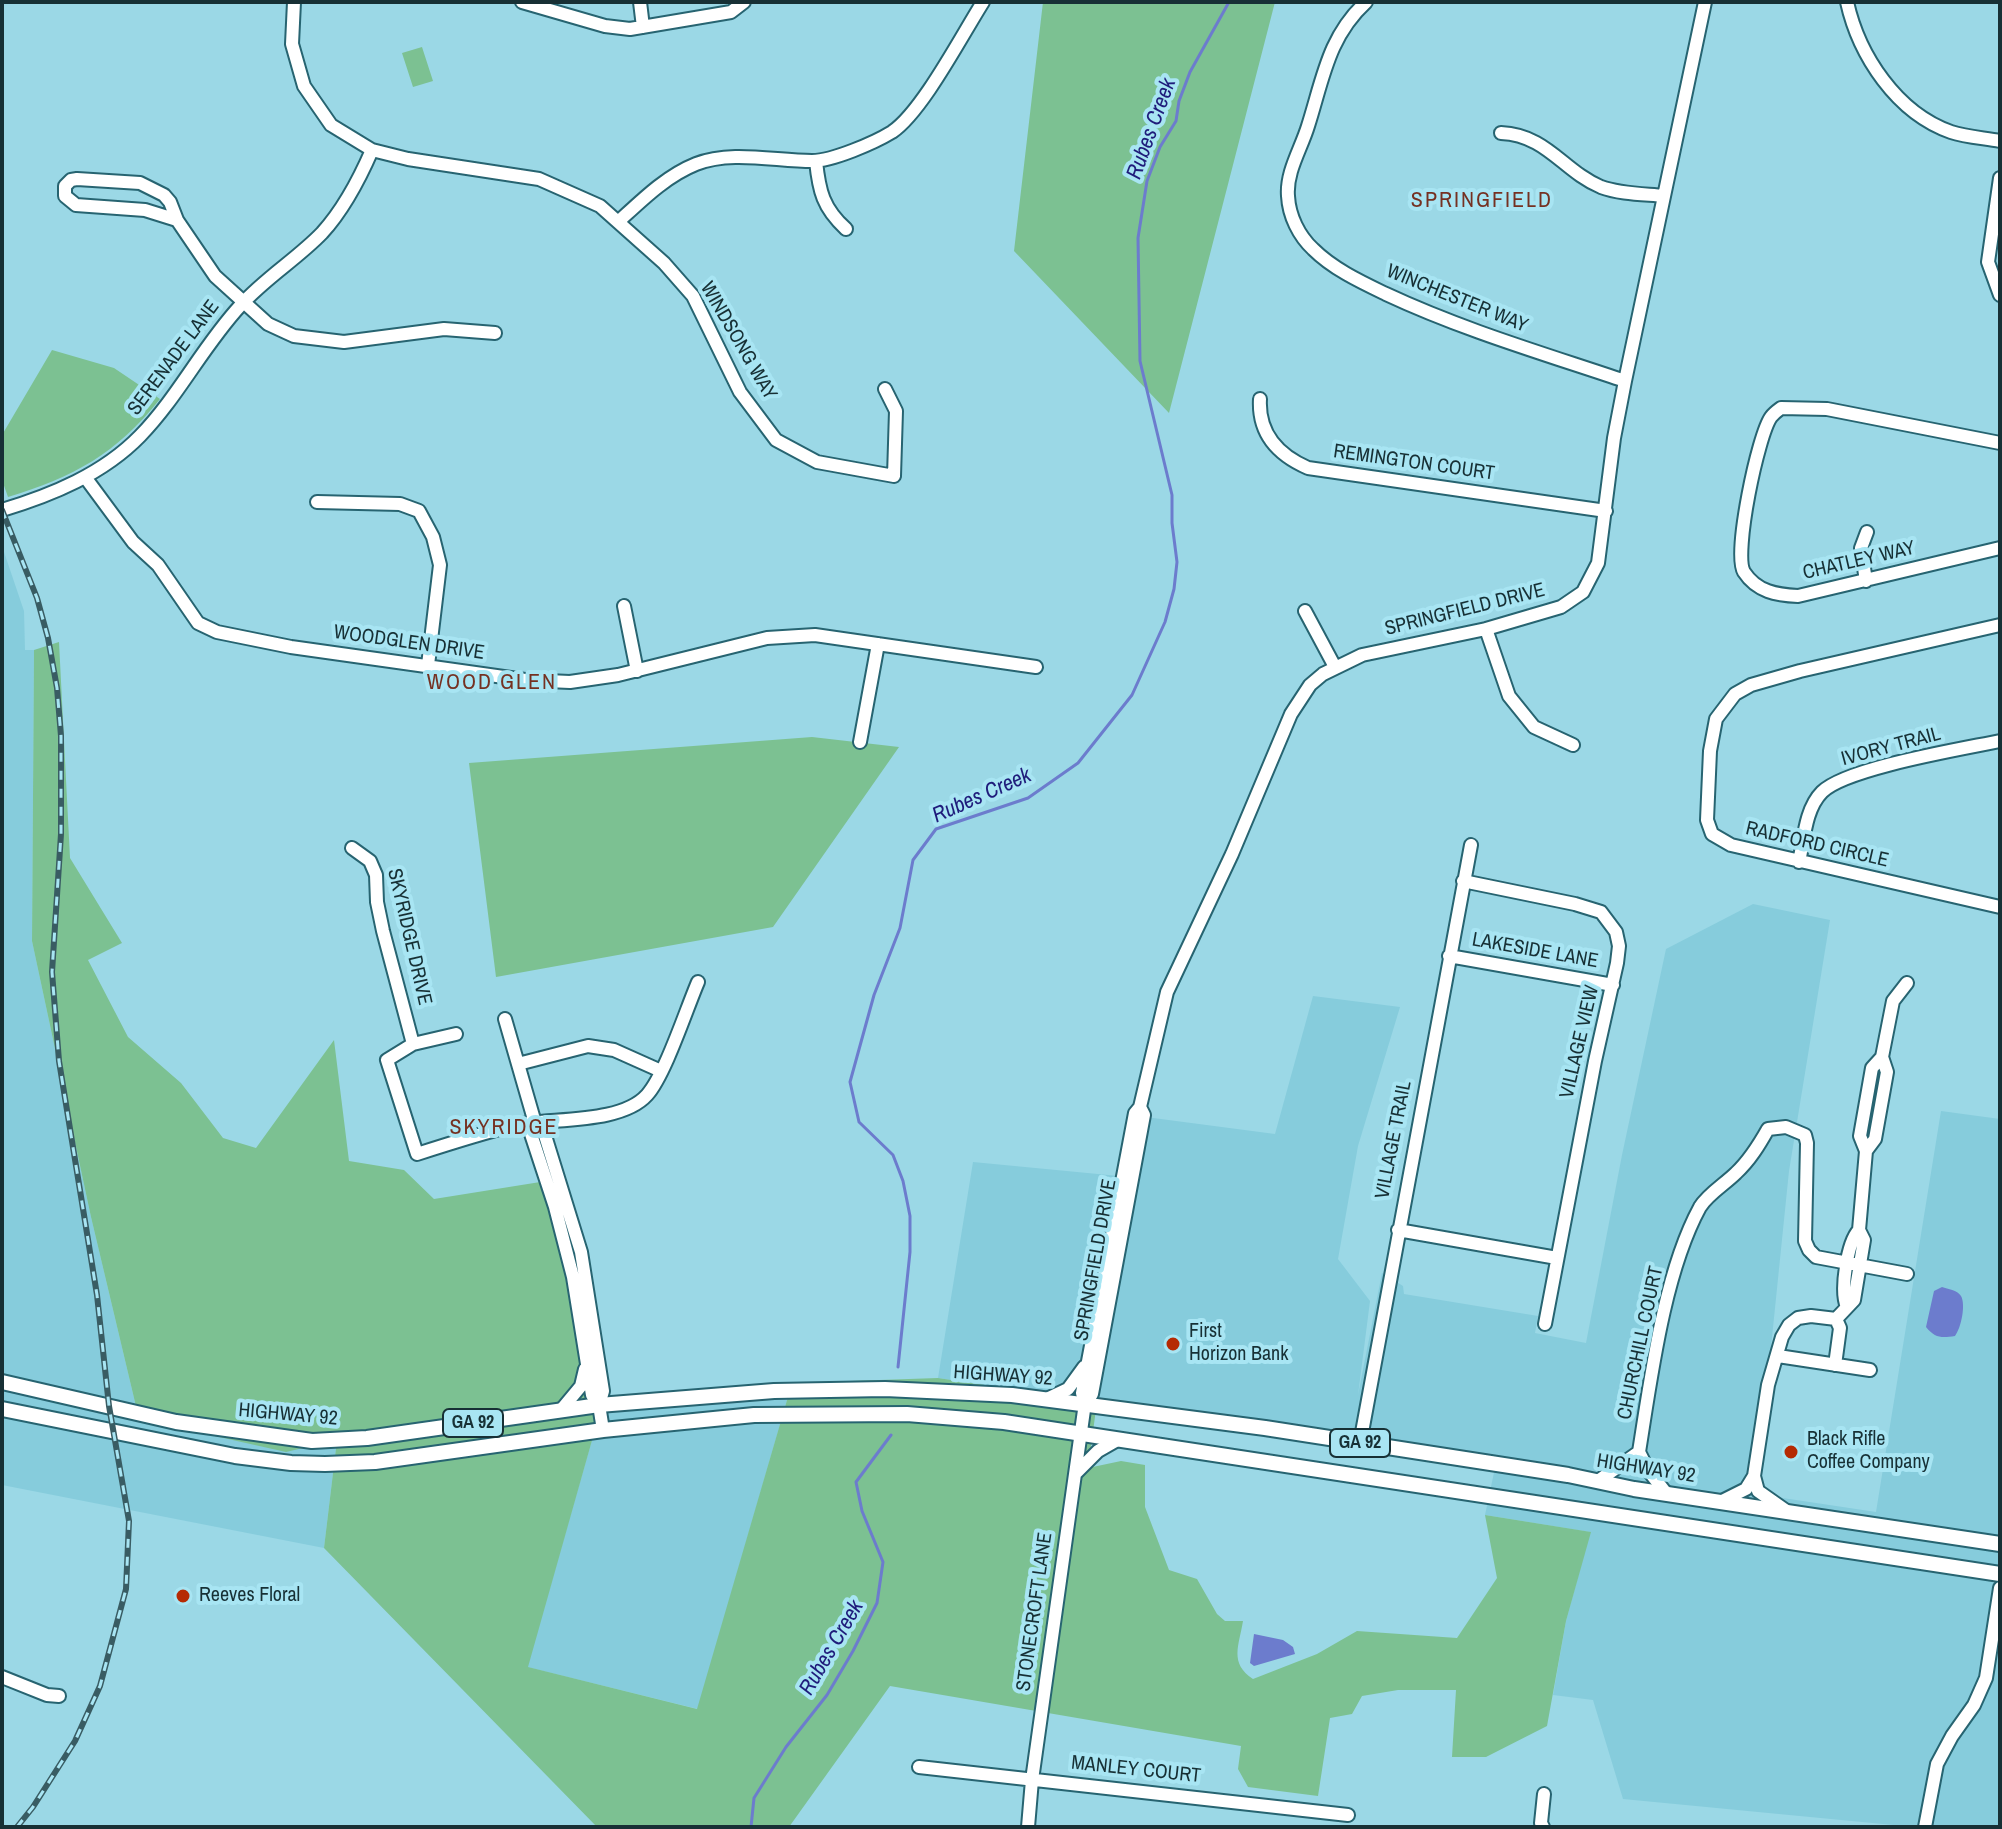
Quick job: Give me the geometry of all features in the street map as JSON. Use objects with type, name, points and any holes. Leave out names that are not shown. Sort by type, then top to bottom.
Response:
[{"type":"main road","name":"HIGHWAY 92","points":[[2,1382],[200,1426],[312,1441],[346,1440],[599,1405],[774,1391],[885,1389],[1049,1398],[1360,1443],[2000,1544]]},
{"type":"main road","name":"GA 92","points":[[2,1409],[291,1463],[375,1462],[603,1430],[754,1415],[907,1414],[1004,1422],[2000,1574]]},
{"type":"main road","points":[[198,1447],[200,1426]]},
{"type":"street","name":"WINDSONG WAY","points":[[294,2],[292,44],[304,86],[331,125],[372,150],[408,159],[539,179],[600,206],[664,263],[693,296],[740,392],[776,440],[817,462],[894,476],[896,411],[885,389]]},
{"type":"street","points":[[522,2],[605,26],[630,29],[731,12],[744,2]]},
{"type":"street","points":[[640,2],[643,27]]},
{"type":"street","points":[[618,222],[659,185],[698,163],[736,157],[816,161],[894,131],[924,96],[983,2]]},
{"type":"street","name":"WINCHESTER WAY","points":[[1366,2],[1336,37],[1293,166],[1288,195],[1300,234],[1314,250],[1342,271],[1412,306],[1471,330],[1625,381]]},
{"type":"street","name":"SPRINGFIELD DRIVE","points":[[1085,1403],[1082,1393],[1135,1113],[1140,1107],[1160,1014],[1178,963],[1232,854],[1291,714],[1310,685],[1335,667],[1362,655],[1486,629],[1561,607],[1583,592],[1598,563],[1614,438],[1705,2]]},
{"type":"street","points":[[1847,2],[1852,26],[1863,48],[1892,91],[1919,116],[1952,132],[2000,141]]},
{"type":"street","points":[[1501,133],[1517,134],[1549,149],[1601,187],[1664,196]]},
{"type":"street","name":"SERENADE LANE","points":[[2,510],[60,491],[85,477],[140,436],[164,407],[210,339],[243,302],[322,233],[345,203],[372,150]]},
{"type":"street","points":[[816,161],[818,180],[828,212],[846,229]]},
{"type":"street","points":[[2000,178],[1988,262],[2000,295]]},
{"type":"street","points":[[177,220],[145,210],[76,205],[65,196],[65,186],[77,179],[149,185],[170,202],[177,220],[203,261],[268,324],[294,336],[328,342],[361,341],[444,329],[495,333]]},
{"type":"street","name":"REMINGTON COURT","points":[[1260,399],[1259,417],[1270,438],[1288,459],[1308,468],[1606,511]]},
{"type":"street","name":"CHATLEY WAY","points":[[2000,443],[1827,409],[1781,408],[1770,417],[1755,464],[1740,559],[1744,572],[1757,585],[1775,595],[1798,596],[2000,548]]},
{"type":"street","name":"WOODGLEN DRIVE","points":[[85,477],[133,542],[158,565],[198,623],[217,632],[291,647],[525,680],[570,682],[637,671],[767,638],[815,635],[1036,667]]},
{"type":"street","points":[[317,502],[400,504],[419,511],[433,537],[440,565],[428,665]]},
{"type":"street","points":[[1866,581],[1861,548],[1867,532]]},
{"type":"street","points":[[624,606],[637,671]]},
{"type":"street","points":[[1305,611],[1335,667]]},
{"type":"street","name":"RADFORD CIRCLE","points":[[2000,625],[1763,681],[1735,694],[1716,719],[1710,751],[1707,820],[1712,834],[1731,845],[2000,907]]},
{"type":"street","points":[[1486,629],[1509,696],[1534,727],[1573,745]]},
{"type":"street","points":[[860,742],[878,644]]},
{"type":"street","name":"IVORY TRAIL","points":[[1799,862],[1810,810],[1820,793],[1834,783],[1919,758],[2000,741]]},
{"type":"street","name":"VILLAGE TRAIL","points":[[1360,1443],[1471,845]]},
{"type":"street","name":"SKYRIDGE DRIVE","points":[[352,848],[370,861],[376,875],[383,931],[413,1044]]},
{"type":"street","name":"VILLAGE VIEW","points":[[1463,881],[1601,912],[1616,932],[1619,946],[1545,1324]]},
{"type":"street","name":"LAKESIDE LANE","points":[[1449,956],[1613,985]]},
{"type":"street","points":[[456,1034],[413,1044],[387,1060],[417,1154],[514,1126],[617,1112],[648,1094],[661,1071],[698,982]]},
{"type":"street","points":[[1836,1319],[1854,1300],[1852,1238],[1859,1230],[1866,1151],[1875,1139],[1887,1072],[1882,1057],[1893,1001],[1907,983]]},
{"type":"street","points":[[505,1019],[535,1123],[543,1129],[581,1252],[603,1391],[599,1405],[603,1430]]},
{"type":"street","points":[[518,1064],[588,1046],[614,1050],[661,1071]]},
{"type":"street","name":"SPRINGFIELD DRIVE","points":[[1085,1403],[1092,1394],[1144,1115],[1140,1107]]},
{"type":"street","points":[[535,1123],[530,1131],[555,1207],[573,1277],[592,1395],[599,1405]]},
{"type":"street","name":"CHURCHILL COURT","points":[[1639,1452],[1674,1271],[1701,1205],[1738,1172],[1768,1129],[1786,1127],[1805,1135],[1805,1241],[1809,1250],[1816,1257],[1854,1264]]},
{"type":"street","points":[[1398,1230],[1557,1258]]},
{"type":"street","points":[[1854,1264],[1907,1274]]},
{"type":"street","points":[[1722,1501],[1746,1489],[1754,1476],[1768,1385],[1782,1337],[1789,1325],[1798,1318],[1811,1316],[1836,1319]]},
{"type":"street","points":[[1835,1365],[1840,1328],[1836,1319]]},
{"type":"street","points":[[1778,1356],[1870,1370]]},
{"type":"street","points":[[1049,1398],[1068,1389],[1088,1361]]},
{"type":"street","points":[[561,1410],[581,1386],[586,1362]]},
{"type":"street","name":"STONECROFT LANE","points":[[1028,1827],[1085,1403]]},
{"type":"street","points":[[1075,1474],[1098,1451],[1111,1442],[1123,1439]]},
{"type":"street","points":[[1598,1481],[1639,1452],[1666,1493]]},
{"type":"street","points":[[1754,1476],[1758,1491],[1787,1512]]},
{"type":"street","points":[[1925,1827],[1937,1764],[1974,1705],[1986,1678],[2000,1588]]},
{"type":"street","points":[[2,1677],[59,1696]]},
{"type":"street","name":"MANLEY COURT","points":[[919,1767],[1348,1815]]},
{"type":"street","points":[[1541,1826],[1544,1794]]},
{"type":"shaded area","points":[[2,552],[24,611],[25,650],[34,650],[32,941],[91,1217],[139,1419],[337,1440],[324,1548],[2,1485]]},
{"type":"shaded area","points":[[1753,904],[1830,920],[1789,1171],[1756,1494],[1876,1512],[1941,1111],[2000,1119],[2000,1827],[1914,1827],[1623,1799],[1593,1700],[1553,1695],[1566,1621],[1590,1532],[1485,1515],[1496,1463],[938,1378],[973,1162],[1129,1177],[1138,1116],[1275,1134],[1313,996],[1400,1007],[1358,1146],[1338,1259],[1370,1301],[1358,1395],[1382,1273],[1403,1286],[1404,1294],[1538,1316],[1535,1333],[1586,1343],[1666,949]]},
{"type":"shaded area","points":[[792,1383],[698,1709],[527,1667],[602,1405]]},
{"type":"green space","points":[[1043,2],[1275,2],[1169,413],[1014,251]]},
{"type":"green space","points":[[422,47],[433,81],[413,87],[402,53]]},
{"type":"green space","points":[[52,350],[114,368],[160,399],[127,435],[92,461],[53,481],[8,497],[2,480],[2,435]]},
{"type":"green space","points":[[59,642],[70,858],[122,943],[88,960],[128,1037],[181,1083],[223,1138],[256,1148],[334,1040],[349,1161],[404,1170],[434,1199],[559,1179],[602,1405],[528,1667],[697,1709],[792,1383],[938,1378],[1097,1402],[1088,1468],[1121,1461],[1145,1465],[1145,1507],[1169,1570],[1197,1579],[1217,1614],[1225,1621],[1243,1621],[1238,1660],[1253,1679],[1317,1654],[1357,1631],[1457,1638],[1497,1578],[1485,1515],[1591,1532],[1566,1621],[1547,1726],[1486,1757],[1452,1757],[1456,1690],[1398,1690],[1362,1696],[1352,1714],[1330,1718],[1318,1796],[1248,1787],[1238,1769],[1241,1746],[890,1686],[789,1827],[597,1827],[324,1548],[337,1440],[286,1452],[139,1419],[91,1217],[32,941],[34,650]]},
{"type":"green space","points":[[812,737],[899,747],[773,927],[496,977],[469,763]]},
{"type":"water","points":[[1942,1287],[1961,1296],[1962,1316],[1955,1336],[1939,1336],[1926,1327],[1934,1291]]},
{"type":"water","points":[[1254,1634],[1283,1640],[1293,1647],[1295,1654],[1254,1666],[1250,1663]]},
{"type":"waterway","name":"Rubes Creek","points":[[898,1367],[910,1252],[910,1216],[903,1181],[893,1155],[859,1122],[850,1082],[874,995],[900,928],[913,860],[936,829],[1028,798],[1078,763],[1132,695],[1165,622],[1177,562],[1172,495],[1140,361],[1138,238],[1147,181],[1160,147],[1176,121],[1179,101],[1190,72],[1229,2]]},
{"type":"waterway","name":"Rubes Creek","points":[[751,1827],[754,1798],[786,1747],[827,1695],[877,1603],[883,1562],[862,1511],[856,1482],[891,1435]]},
{"type":"railway","points":[[2,510],[37,598],[57,688],[61,736],[61,834],[52,972],[59,1061],[97,1295],[109,1406],[129,1521],[126,1589],[100,1686],[75,1741],[17,1827]]},
{"type":"place","name":"First Horizon Bank","points":[[1173,1344]]},
{"type":"place","name":"Black Rifle Coffee Company","points":[[1791,1452]]},
{"type":"place","name":"Reeves Floral","points":[[183,1596]]},
{"type":"district","name":"SPRINGFIELD","points":[[1482,201]]},
{"type":"district","name":"WOOD GLEN","points":[[492,683]]},
{"type":"district","name":"SKYRIDGE","points":[[504,1128]]}]
